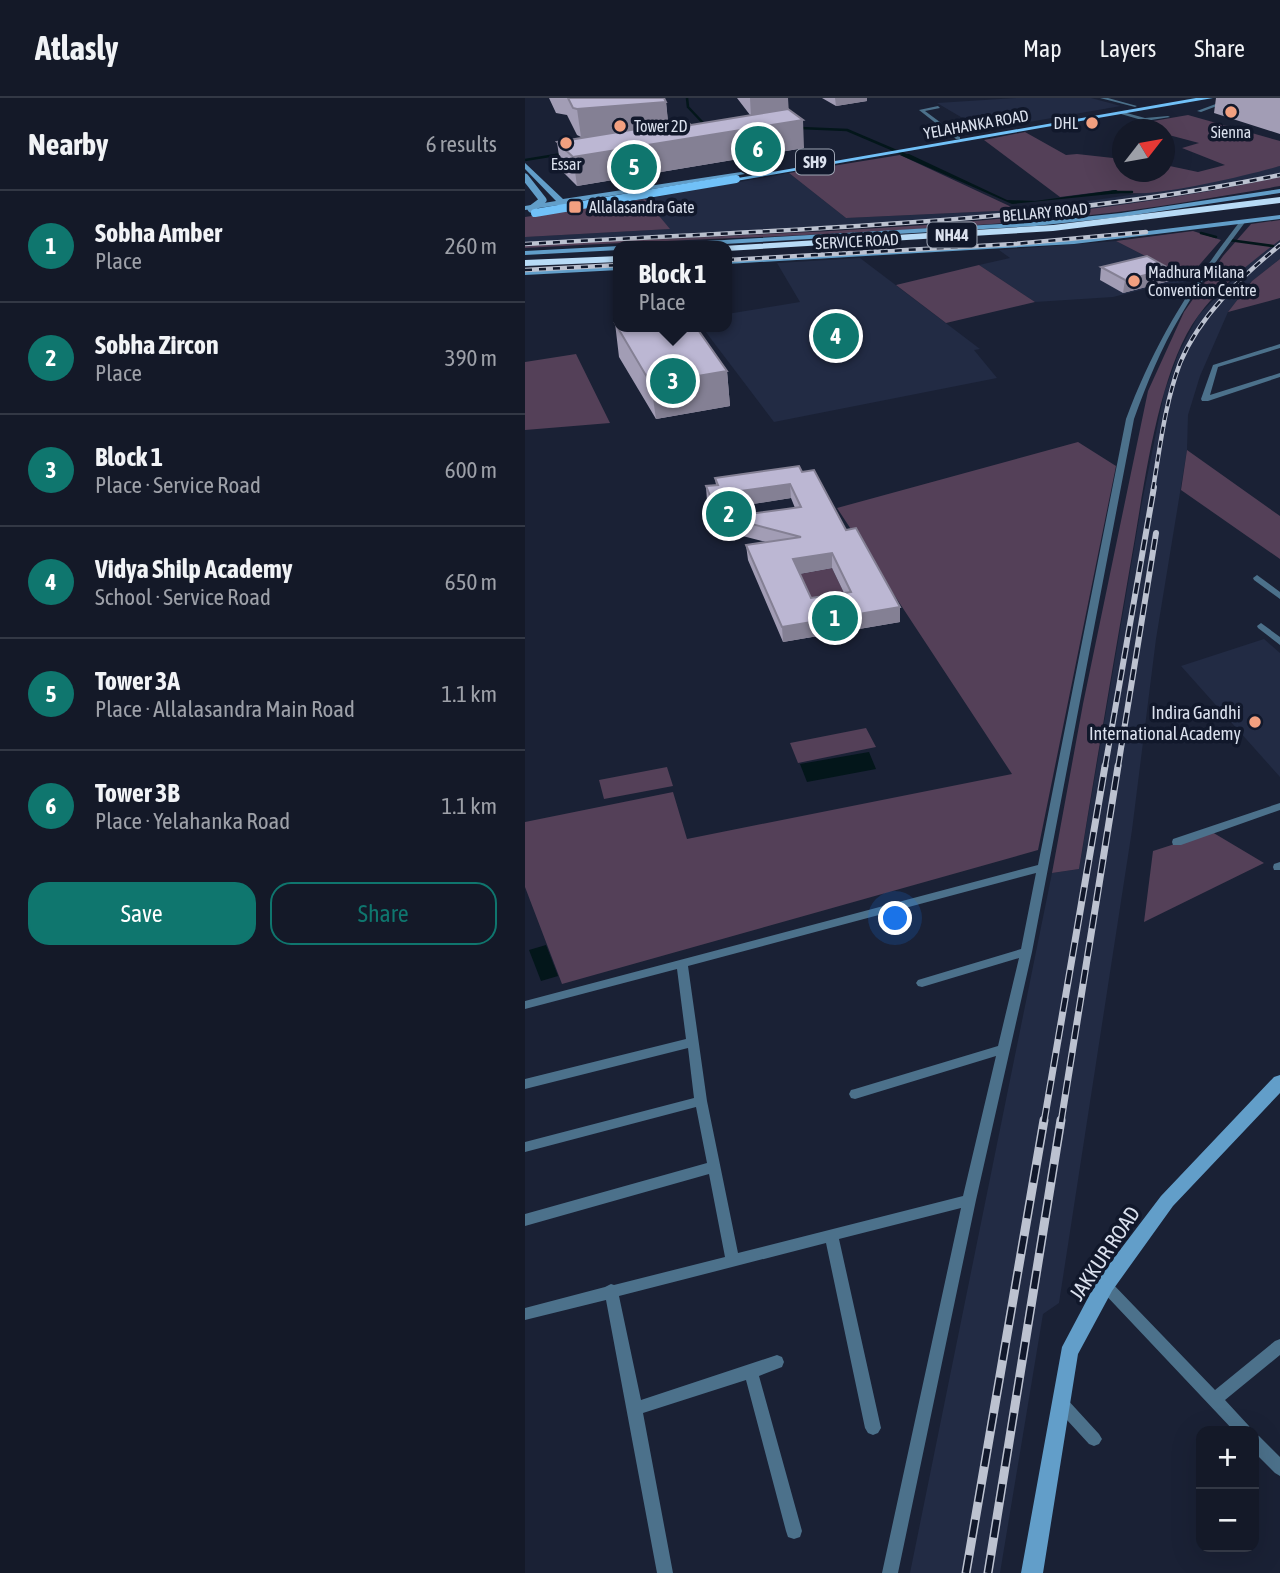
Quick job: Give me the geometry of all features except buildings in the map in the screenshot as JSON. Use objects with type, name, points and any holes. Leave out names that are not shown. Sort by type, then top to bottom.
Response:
[{"type":"highway","name":"BELLARY ROAD","points":[[732,248],[1015,231],[1172,218],[1280,200]]},
{"type":"highway","name":"BELLARY ROAD","points":[[732,254],[1010,237],[1280,207]]},
{"type":"highway","points":[[1172,218],[1182,230]]},
{"type":"highway","points":[[525,255],[613,251]]},
{"type":"highway","points":[[525,264],[613,259]]},
{"type":"main road","name":"YELAHANKA ROAD","points":[[932,144],[1184,98]]},
{"type":"main road","name":"YELAHANKA ROAD","points":[[872,155],[1210,98]]},
{"type":"main road","name":"SH9","points":[[526,212],[724,177],[758,176],[872,155]]},
{"type":"main road","name":"SH9","points":[[526,212],[872,155]]},
{"type":"main road","points":[[525,165],[568,209]]},
{"type":"main road","points":[[526,212],[561,202],[726,174],[739,177]]},
{"type":"main road","points":[[526,212],[568,209],[758,176]]},
{"type":"main road","points":[[525,177],[543,200],[526,212]]},
{"type":"main road","points":[[732,241],[1046,223],[1280,191]]},
{"type":"main road","name":"SERVICE ROAD","points":[[732,262],[1074,242],[1280,217]]},
{"type":"main road","points":[[525,255],[544,252],[613,251]]},
{"type":"main road","points":[[525,264],[554,271]]},
{"type":"main road","points":[[525,272],[613,268]]},
{"type":"main road","name":"JAKKUR ROAD","points":[[1032,1573],[1069,1353],[1105,1285],[1167,1201],[1280,1082]]},
{"type":"street","points":[[1103,98],[1135,106]]},
{"type":"street","points":[[1210,98],[1234,106]]},
{"type":"street","points":[[1199,111],[1223,103]]},
{"type":"street","points":[[938,107],[921,110],[958,138]]},
{"type":"street","points":[[1123,113],[1145,120],[1168,117]]},
{"type":"street","points":[[890,1573],[969,1200],[1026,952],[1130,419],[1152,359],[1169,326],[1243,221]]},
{"type":"street","points":[[1280,346],[1215,366],[1205,399],[1280,375]]},
{"type":"street","points":[[1257,578],[1280,596]]},
{"type":"street","points":[[1261,626],[1280,642]]},
{"type":"street","points":[[1177,842],[1280,806]]},
{"type":"street","points":[[525,1005],[1041,868]]},
{"type":"street","points":[[922,984],[1026,952]]},
{"type":"street","points":[[682,964],[701,1101],[733,1261]]},
{"type":"street","points":[[525,1084],[693,1042]]},
{"type":"street","points":[[855,1094],[1005,1049]]},
{"type":"street","points":[[525,1147],[701,1101]]},
{"type":"street","points":[[525,1220],[713,1167]]},
{"type":"street","points":[[525,1314],[969,1200]]},
{"type":"street","points":[[831,1236],[873,1428]]},
{"type":"street","points":[[1105,1285],[1239,1426]]},
{"type":"street","points":[[611,1290],[665,1573]]},
{"type":"street","points":[[1214,1400],[1280,1346]]},
{"type":"street","points":[[635,1409],[777,1363]]},
{"type":"street","points":[[751,1371],[794,1531]]},
{"type":"street","points":[[1059,1401],[1094,1439]]},
{"type":"street","points":[[1259,1446],[1280,1468]]},
{"type":"shaded area","points":[[1016,98],[1091,98],[1121,106],[983,130],[937,103]]},
{"type":"shaded area","points":[[1188,115],[1280,141],[1280,166],[1170,190],[1128,193],[1115,190],[1060,197],[984,140],[1025,132],[1066,155],[1112,158],[1112,182],[1175,182],[1175,167],[1198,172],[1225,165],[1182,148],[1199,143],[1175,137],[1175,119],[1165,119]]},
{"type":"shaded area","points":[[909,154],[1007,200],[1035,201],[1116,190],[1121,193],[1012,204],[900,155]]},
{"type":"shaded area","points":[[900,155],[1018,210],[846,218],[789,173]]},
{"type":"shaded area","points":[[1280,166],[1280,177],[1204,193],[1064,213],[922,224],[525,246],[525,237],[669,229],[645,199],[789,173],[846,218],[1018,210],[1179,188]]},
{"type":"shaded area","points":[[1280,177],[1280,186],[1162,206],[1020,222],[671,241],[613,241],[613,244],[525,248],[525,245],[809,232],[999,219],[1187,195]]},
{"type":"shaded area","points":[[645,199],[670,229],[525,237],[525,217]]},
{"type":"shaded area","points":[[1280,220],[1280,240],[1236,275],[1207,305],[1184,339],[1172,367],[1148,464],[1079,869],[1052,873],[1083,704],[1148,391],[1184,312],[1223,256],[1251,224]]},
{"type":"shaded area","points":[[1193,231],[1221,240],[1188,278],[1116,241]]},
{"type":"shaded area","points":[[1280,240],[1280,259],[1252,281],[1228,312],[1200,376],[1188,415],[1187,450],[1156,639],[1132,830],[1059,1303],[1043,1314],[1000,1573],[910,1573],[1052,873],[1079,869],[1142,502],[1164,393],[1179,352],[1198,316],[1247,265]]},
{"type":"shaded area","name":"Madhura Milana Convention Centre","points":[[1116,241],[1188,278],[1186,282],[1165,284],[1113,297],[1035,302],[979,265],[1010,258],[999,250]]},
{"type":"shaded area","points":[[860,258],[980,349],[974,350],[997,378],[774,422],[706,332],[732,332],[732,313],[800,302],[777,263]]},
{"type":"shaded area","points":[[1280,259],[1280,298],[1228,312],[1252,281]]},
{"type":"shaded area","points":[[979,265],[1035,302],[946,323],[896,285]]},
{"type":"shaded area","points":[[576,354],[610,423],[525,430],[525,362]]},
{"type":"shaded area","points":[[1078,442],[1116,466],[1038,850],[562,984],[525,887],[525,822],[673,792],[687,839],[1012,774],[837,508]]},
{"type":"shaded area","points":[[1187,450],[1280,516],[1280,559],[1181,490]]},
{"type":"shaded area","points":[[832,568],[851,607],[812,614],[794,575]]},
{"type":"shaded area","name":"Indira Gandhi International Academy","points":[[1264,639],[1280,653],[1280,777],[1181,666]]},
{"type":"shaded area","points":[[866,728],[876,747],[798,763],[790,743]]},
{"type":"shaded area","points":[[869,752],[876,769],[807,782],[800,764]]},
{"type":"shaded area","points":[[667,767],[673,786],[604,799],[599,780]]},
{"type":"shaded area","points":[[1212,832],[1264,863],[1144,922],[1153,851]]},
{"type":"shaded area","points":[[546,945],[558,976],[541,981],[529,950]]},
{"type":"waterway","points":[[687,98],[688,107],[705,125]]},
{"type":"waterway","points":[[800,128],[847,130],[908,156]]},
{"type":"waterway","points":[[525,160],[562,154]]},
{"type":"waterway","points":[[1112,192],[1132,192]]},
{"type":"waterway","points":[[1201,233],[1216,237]]},
{"type":"waterway","points":[[1229,240],[1273,246]]},
{"type":"railway","points":[[525,244],[809,229],[999,215],[1187,192],[1280,175]]},
{"type":"railway","points":[[732,260],[1014,244],[1146,232]]},
{"type":"railway","points":[[1153,489],[1170,394],[1188,345],[1223,298],[1280,245]]},
{"type":"railway","points":[[525,270],[613,265]]},
{"type":"railway","points":[[1105,767],[1154,487]]},
{"type":"railway","points":[[1118,767],[1156,533]]},
{"type":"railway","points":[[1044,1122],[1105,766]]},
{"type":"railway","points":[[1061,1122],[1118,766]]},
{"type":"railway","points":[[966,1573],[1044,1120]]},
{"type":"railway","points":[[988,1573],[1061,1120]]},
{"type":"place","name":"Sienna","points":[[1231,112]]},
{"type":"place","name":"DHL","points":[[1092,123]]},
{"type":"place","name":"Tower 2D","points":[[620,126]]},
{"type":"place","name":"Essar","points":[[566,143]]},
{"type":"place","name":"Tower 3B","points":[[758,149]]},
{"type":"place","name":"Tower 3A","points":[[634,167]]},
{"type":"place","name":"Allalasandra Gate","points":[[575,207]]},
{"type":"place","name":"Madhura Milana Convention Centre","points":[[1134,281]]},
{"type":"place","name":"Vidya Shilp Academy","points":[[836,336]]},
{"type":"place","name":"Block 1","points":[[673,381]]},
{"type":"place","name":"Sobha Zircon","points":[[729,514]]},
{"type":"place","name":"Sobha Amber","points":[[835,618]]},
{"type":"place","name":"Indira Gandhi International Academy","points":[[1255,722]]}]
